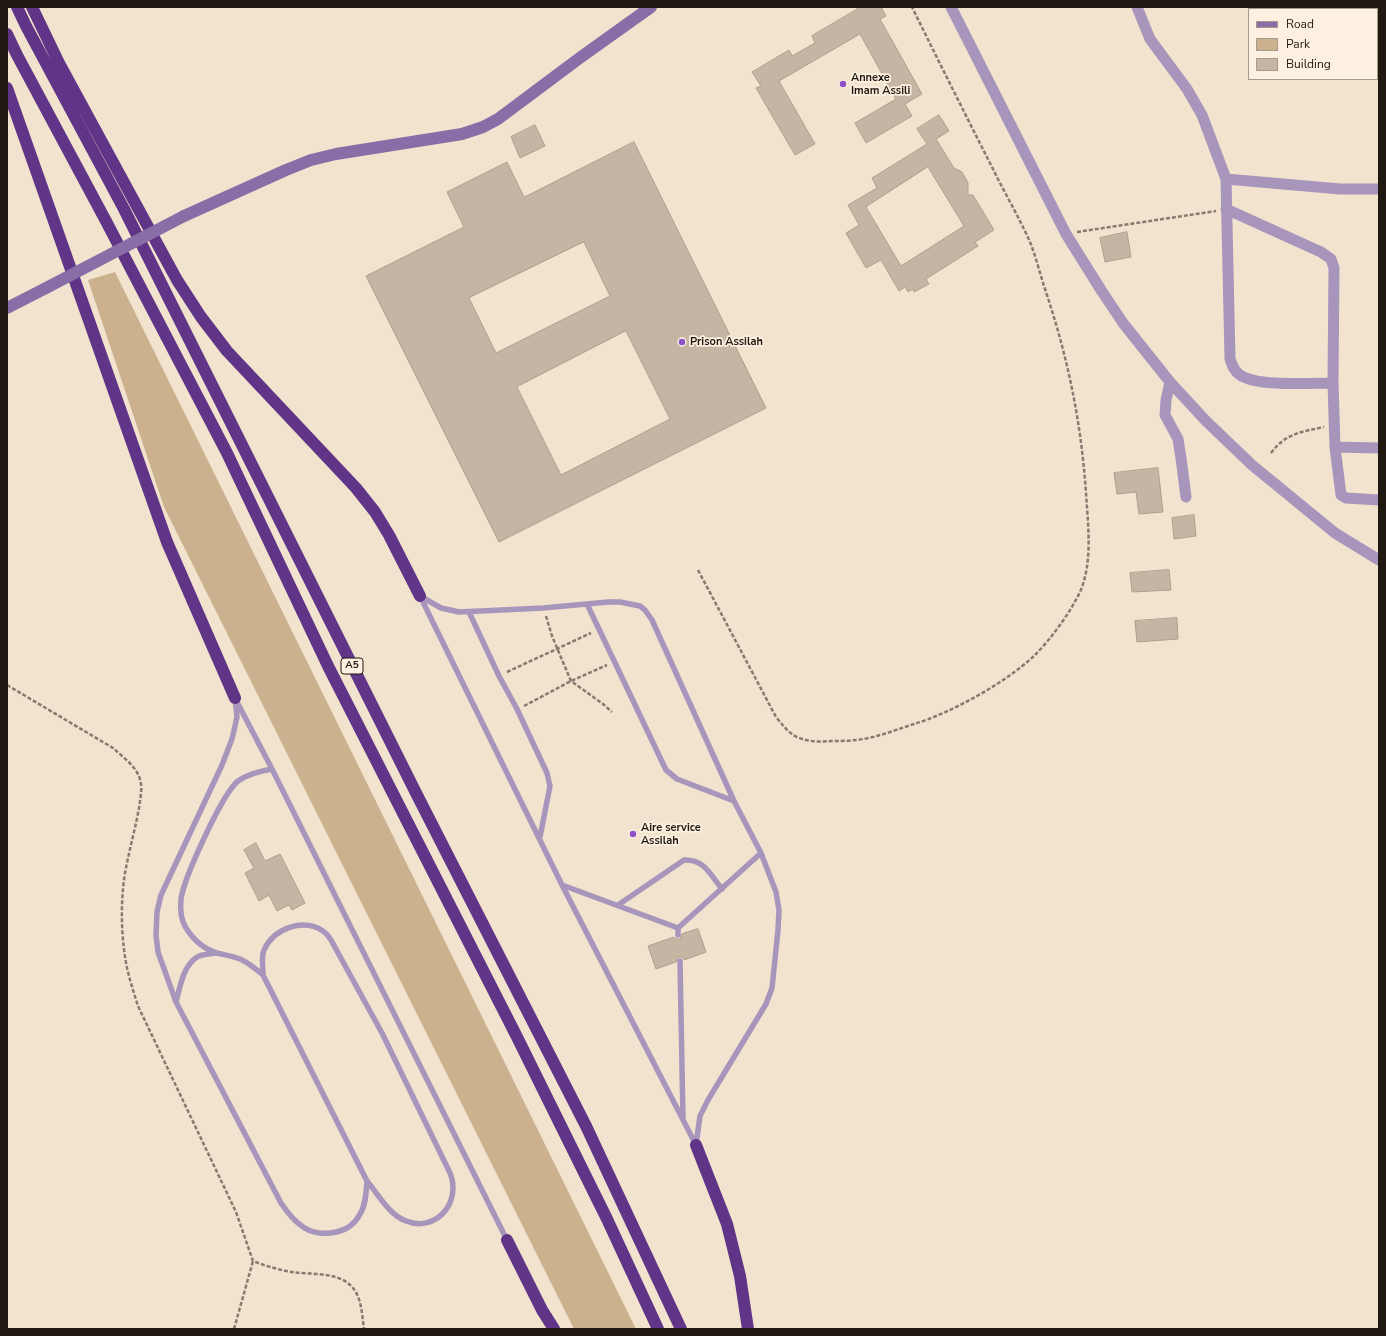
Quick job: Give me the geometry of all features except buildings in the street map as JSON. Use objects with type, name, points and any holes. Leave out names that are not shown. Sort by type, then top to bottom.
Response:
[{"type":"highway","name":"A5","points":[[17,7],[124,209],[412,786],[586,1126],[680,1329]]},
{"type":"highway","points":[[32,7],[60,63],[170,266],[201,317],[227,351],[361,494],[375,512],[389,535],[420,596]]},
{"type":"highway","name":"A5","points":[[7,34],[17,56],[107,223],[227,453],[328,666],[517,1037],[607,1219],[658,1329]]},
{"type":"highway","points":[[7,88],[167,542],[235,698]]},
{"type":"highway","points":[[696,1145],[727,1224],[740,1276],[748,1329]]},
{"type":"highway","points":[[507,1240],[542,1310],[554,1329]]},
{"type":"street","points":[[7,308],[184,216],[286,170],[312,160],[336,154],[462,134],[498,120],[581,57],[651,7]]},
{"type":"street","points":[[951,7],[1066,234],[1123,323],[1170,382],[1206,421],[1252,465],[1335,533],[1379,560]]},
{"type":"street","points":[[1137,7],[1150,39],[1188,89],[1202,115],[1226,179],[1230,359],[1233,368],[1239,374],[1248,379],[1261,381],[1333,383]]},
{"type":"street","points":[[1226,179],[1332,189],[1379,189]]},
{"type":"street","points":[[1226,209],[1321,252],[1331,259],[1334,268],[1334,424],[1335,447],[1341,495],[1346,498],[1379,500]]},
{"type":"street","points":[[1170,382],[1166,400],[1166,415],[1178,439],[1182,458],[1186,497]]},
{"type":"street","points":[[1335,447],[1379,448]]},
{"type":"lane","points":[[420,596],[442,608],[459,612],[543,608],[620,602],[640,606],[646,610],[652,620],[734,801],[761,854],[776,892],[779,910],[772,988],[766,1004],[705,1105],[699,1121],[696,1145]]},
{"type":"lane","points":[[420,596],[562,884],[696,1145]]},
{"type":"lane","points":[[587,604],[666,770],[677,779],[734,801]]},
{"type":"lane","points":[[469,612],[547,773],[550,786],[540,837]]},
{"type":"lane","points":[[235,698],[272,769],[507,1240]]},
{"type":"lane","points":[[235,698],[237,717],[232,739],[222,765],[161,895],[157,912],[156,935],[158,952],[176,1002],[281,1203],[289,1215],[311,1232],[322,1234],[343,1230],[352,1225],[360,1215],[364,1204],[368,1181]]},
{"type":"lane","points":[[263,974],[241,960],[216,952],[199,944],[185,927],[181,915],[181,898],[196,857],[228,792],[237,782],[248,775],[263,770],[272,769]]},
{"type":"lane","points":[[678,935],[678,928],[761,854]]},
{"type":"lane","points":[[618,905],[684,860],[693,860],[704,865],[722,889]]},
{"type":"lane","points":[[562,884],[678,928]]},
{"type":"lane","points":[[300,925],[312,926],[324,932],[331,940],[382,1033],[450,1173],[453,1180],[454,1189],[452,1200],[446,1210],[436,1219],[425,1223],[414,1223],[406,1222],[390,1210],[368,1181],[263,974],[262,960],[264,950],[275,934],[287,928],[300,925]]},
{"type":"lane","points":[[176,1002],[182,980],[191,963],[198,957],[216,952]]},
{"type":"lane","points":[[680,961],[683,1122]]},
{"type":"path","points":[[698,570],[776,717],[786,729],[796,737],[806,741],[825,742],[857,740],[927,720],[965,703],[1009,676],[1034,656],[1054,633],[1080,591],[1088,558],[1089,529],[1086,486],[1074,395],[1059,331],[1030,242],[912,7]]},
{"type":"path","points":[[1066,234],[1226,209]]},
{"type":"path","points":[[1271,453],[1278,444],[1296,433],[1334,424]]},
{"type":"path","points":[[543,608],[552,636],[570,681],[612,712]]},
{"type":"path","points":[[499,676],[599,629]]},
{"type":"path","points":[[517,709],[570,681],[615,661]]},
{"type":"path","points":[[234,1329],[253,1262]]},
{"type":"green space","points":[[115,272],[636,1329],[574,1329],[164,507],[88,280]]},
{"type":"place","name":"Annexe Imam Assili","points":[[843,84]]},
{"type":"place","name":"Prison Assilah","points":[[682,342]]},
{"type":"place","name":"Aire service Assilah","points":[[633,834]]}]
